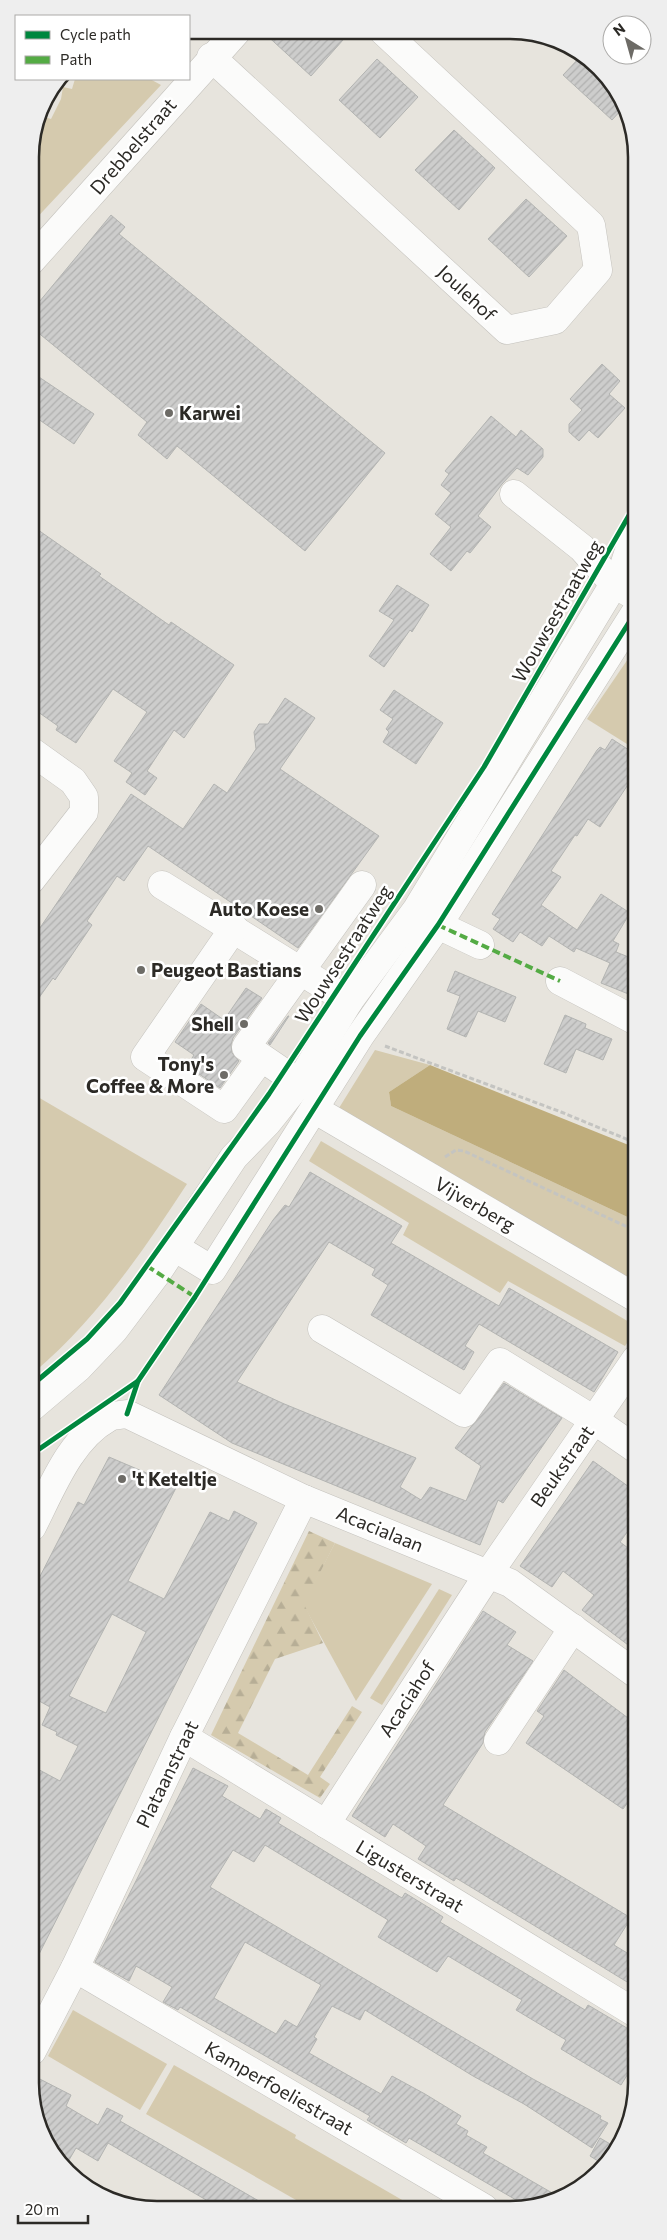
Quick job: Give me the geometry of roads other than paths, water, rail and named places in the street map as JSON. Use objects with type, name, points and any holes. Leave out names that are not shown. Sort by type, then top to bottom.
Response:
[{"type":"street","name":"Drebbelstraat","points":[[39,252],[229,39]]},
{"type":"street","name":"Joulehof","points":[[211,58],[507,330],[555,320],[598,270],[591,225],[391,39]]},
{"type":"street","points":[[514,494],[582,548],[626,578]]},
{"type":"street","name":"Wouwsestraatweg","points":[[39,1401],[78,1368],[114,1330],[182,1251],[250,1160],[267,1123],[298,1083],[349,1000],[417,909],[626,578]]},
{"type":"street","points":[[182,1251],[212,1270],[360,1036],[438,925],[628,624]]},
{"type":"street","points":[[39,757],[73,781],[84,797],[84,812],[39,870]]},
{"type":"street","points":[[162,884],[234,928],[300,972],[349,1000]]},
{"type":"street","points":[[298,1083],[246,1047],[362,885]]},
{"type":"street","points":[[438,925],[480,945]]},
{"type":"street","points":[[234,928],[144,1057],[224,1109],[261,1058]]},
{"type":"street","points":[[560,981],[628,1017]]},
{"type":"street","name":"Vijverberg","points":[[314,1109],[628,1293]]},
{"type":"street","name":"Wouwsestraatweg","points":[[39,1422],[61,1406],[111,1360],[138,1329],[182,1251]]},
{"type":"street","points":[[322,1330],[464,1413],[500,1362],[594,1420],[628,1443]]},
{"type":"street","name":"Beukstraat","points":[[489,1573],[628,1371]]},
{"type":"street","name":"Acacialaan","points":[[39,1514],[83,1437],[109,1417],[127,1414],[304,1499],[510,1583],[628,1668]]},
{"type":"street","name":"Plataanstraat","points":[[39,2037],[75,1968],[184,1737],[304,1499]]},
{"type":"street","name":"Acaciahof","points":[[326,1824],[489,1573]]},
{"type":"street","points":[[498,1741],[573,1628]]},
{"type":"street","name":"Ligusterstraat","points":[[184,1737],[628,2009]]},
{"type":"street","name":"Kamperfoeliestraat","points":[[75,1968],[472,2201]]},
{"type":"place","name":"Karwei","points":[[169,413]]},
{"type":"place","name":"Auto Koese","points":[[319,909]]},
{"type":"place","name":"Peugeot Bastians","points":[[141,970]]},
{"type":"place","name":"Shell","points":[[244,1024]]},
{"type":"place","name":"Tony's Coffee & More","points":[[224,1075]]},
{"type":"place","name":"'t Keteltje","points":[[122,1479]]}]
